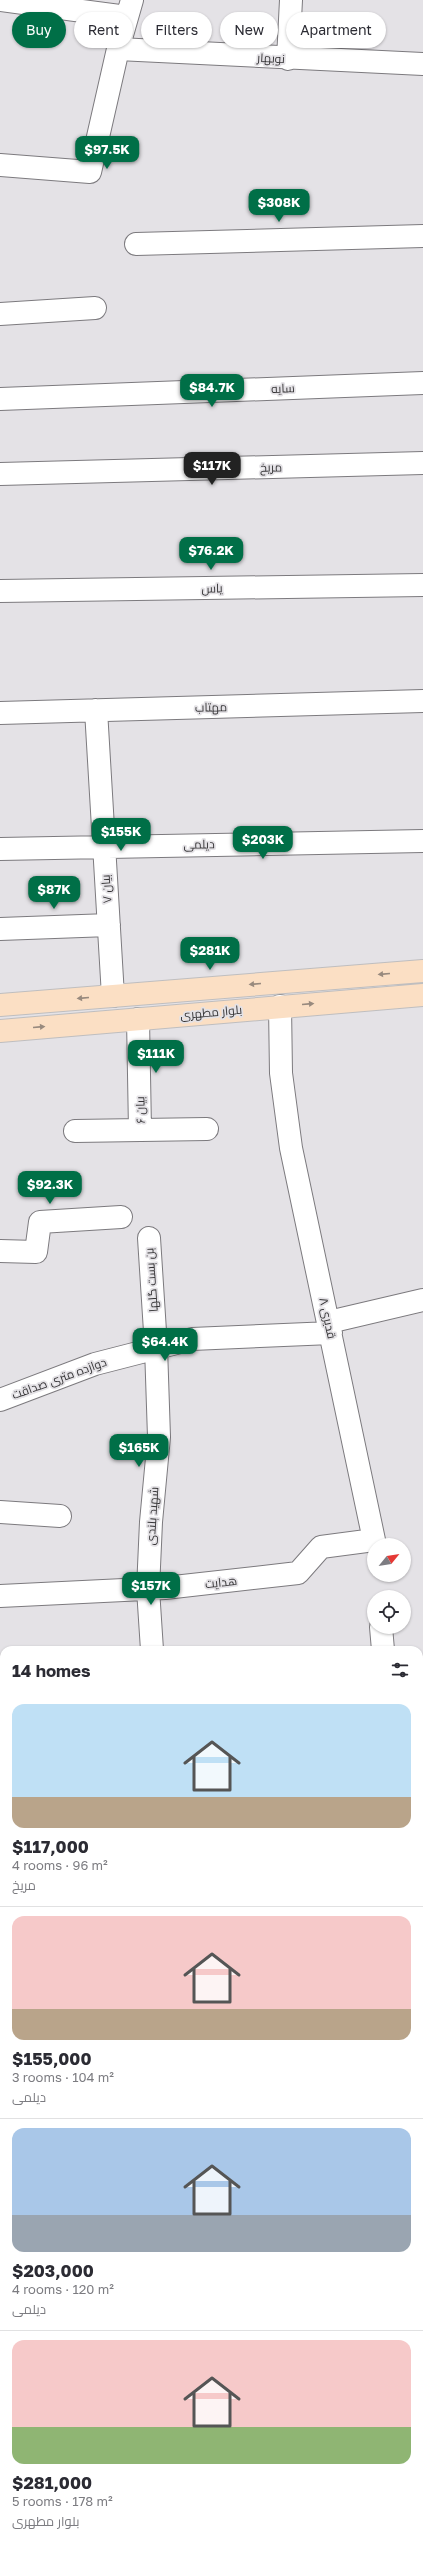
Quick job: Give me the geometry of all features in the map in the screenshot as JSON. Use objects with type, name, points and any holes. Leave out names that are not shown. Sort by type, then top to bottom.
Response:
[{"type":"main road","name":"بلوار مطهری","points":[[0,1005],[423,971]]},
{"type":"main road","name":"بلوار مطهری","points":[[0,1031],[423,995]]},
{"type":"street","points":[[0,0],[130,9],[118,49],[90,172],[0,165]]},
{"type":"street","points":[[288,59],[291,0]]},
{"type":"street","name":"نوبهار","points":[[118,49],[288,59],[423,64]]},
{"type":"street","points":[[136,244],[423,236]]},
{"type":"street","points":[[0,314],[95,308]]},
{"type":"street","name":"سایه","points":[[0,399],[423,383]]},
{"type":"street","name":"مریخ","points":[[0,474],[423,463]]},
{"type":"street","name":"یاس","points":[[0,591],[423,585]]},
{"type":"street","name":"مهتاب","points":[[0,712],[423,702]]},
{"type":"street","name":"بیان ۷","points":[[96,710],[113,996]]},
{"type":"street","name":"دیلمی","points":[[0,849],[423,841]]},
{"type":"street","points":[[0,929],[109,925]]},
{"type":"street","name":"قدیری ۸","points":[[280,1006],[281,1073],[291,1148],[374,1540],[321,1547],[298,1573]]},
{"type":"street","name":"بیان ۶","points":[[138,1019],[140,1130]]},
{"type":"street","points":[[75,1131],[207,1129]]},
{"type":"street","points":[[0,1251],[36,1252],[40,1222],[121,1217]]},
{"type":"street","name":"بن بست گلها","points":[[149,1238],[156,1347]]},
{"type":"street","name":"دوازده متری صداقت","points":[[0,1400],[95,1364],[156,1347],[192,1339],[330,1328],[423,1300]]},
{"type":"street","name":"شهید بلندی","points":[[152,1646],[148,1589],[150,1522],[158,1437],[156,1347]]},
{"type":"street","points":[[0,1512],[60,1516]]},
{"type":"street","name":"هدایت","points":[[0,1596],[148,1589],[298,1573]]},
{"type":"street","points":[[382,1634],[383,1646]]}]
